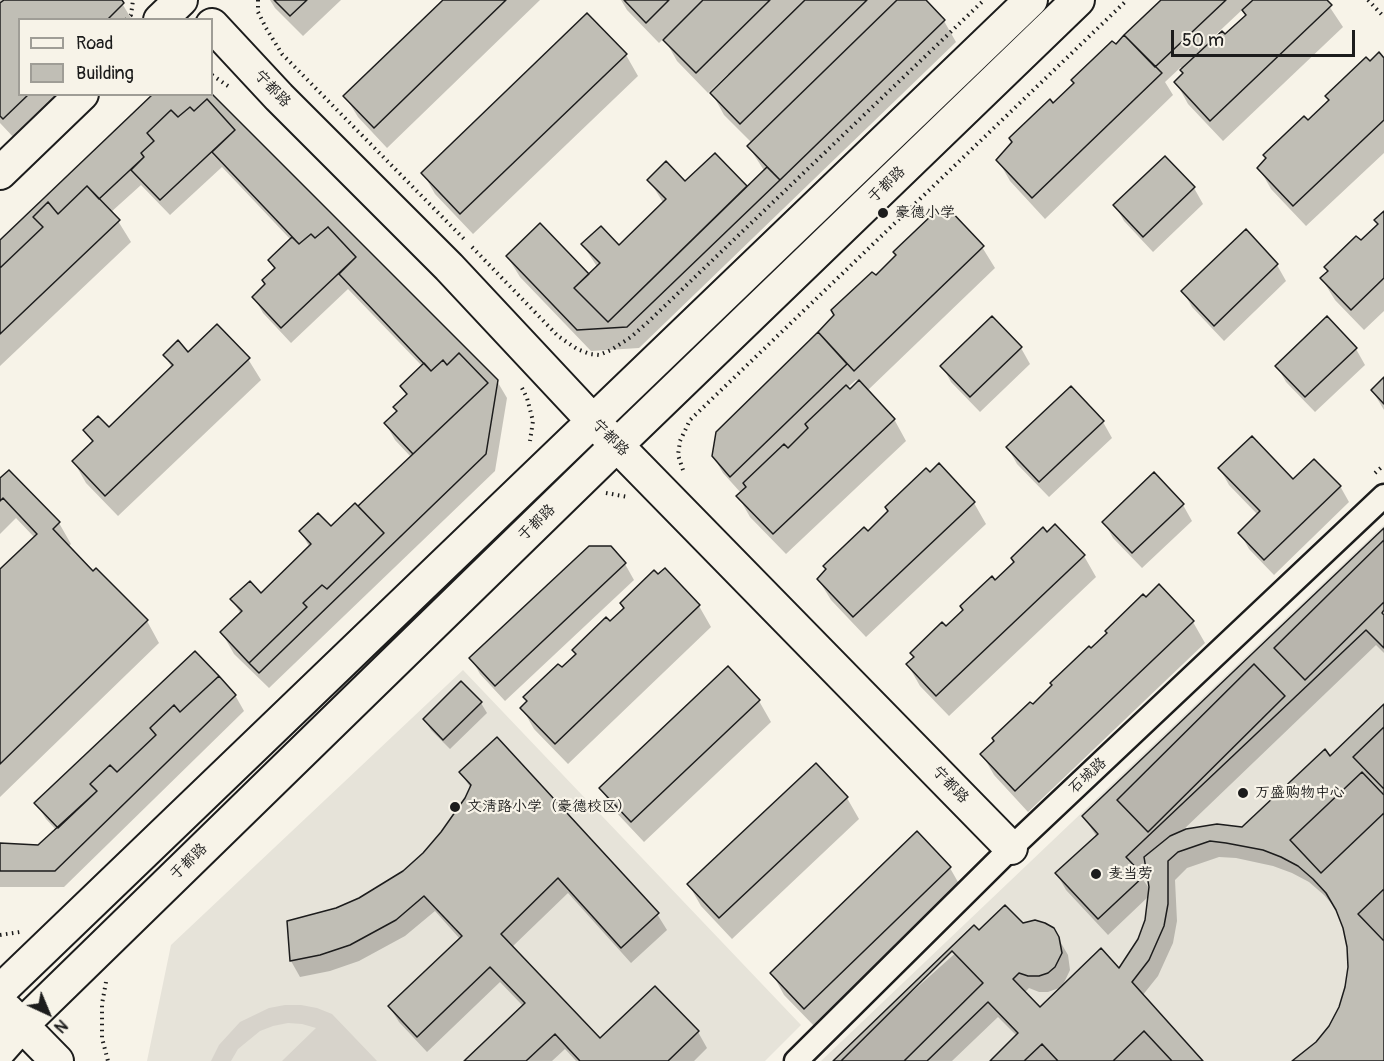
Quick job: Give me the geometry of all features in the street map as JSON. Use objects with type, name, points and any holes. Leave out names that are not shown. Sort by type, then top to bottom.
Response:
[{"type":"main road","points":[[162,18],[180,0]]},
{"type":"main road","points":[[189,0],[205,18]]},
{"type":"main road","points":[[0,991],[1031,0]]},
{"type":"main road","name":"于都路","points":[[0,1051],[22,1025],[1078,0]]},
{"type":"main road","name":"宁都路","points":[[213,26],[279,97],[449,267],[594,422],[1011,848]]},
{"type":"main road","points":[[0,173],[80,96]]},
{"type":"main road","points":[[0,1003],[57,1061]]},
{"type":"main road","points":[[0,1051],[8,1061]]},
{"type":"street","name":"石城路","points":[[796,1061],[1011,848],[1384,496]]},
{"type":"path","points":[[128,18],[131,15],[133,0]]},
{"type":"path","points":[[258,0],[258,12],[266,28],[289,61],[558,336],[577,349],[599,355],[632,337],[984,0]]},
{"type":"path","points":[[685,473],[678,455],[680,441],[690,420],[1127,0]]},
{"type":"path","points":[[1368,0],[1384,17]]},
{"type":"path","points":[[213,76],[229,87]]},
{"type":"path","points":[[518,382],[527,398],[533,421],[529,444]]},
{"type":"path","points":[[1367,482],[1384,465]]},
{"type":"path","points":[[0,935],[24,931]]},
{"type":"shaded area","name":"万盛购物中心","points":[[1384,525],[1384,1061],[821,1061]]},
{"type":"shaded area","name":"文清路小学（豪德校区）","points":[[463,670],[801,1025],[765,1061],[147,1061],[171,945]]},
{"type":"shaded area","points":[[285,1005],[317,1008],[332,1014],[377,1061],[282,1061],[316,1028],[288,1023],[260,1031],[238,1049],[231,1061],[211,1061],[219,1045],[240,1022],[269,1008]]},
{"type":"building","points":[[4,0],[122,0],[124,3],[109,18],[18,18],[18,96],[27,96],[3,119],[0,116],[0,3]]},
{"type":"building","points":[[274,0],[307,0],[290,16]]},
{"type":"building","points":[[443,0],[506,0],[374,128],[343,96]]},
{"type":"building","points":[[624,0],[669,0],[646,23]]},
{"type":"building","points":[[703,0],[770,0],[696,73],[663,40]]},
{"type":"building","points":[[805,0],[867,0],[740,124],[710,93]]},
{"type":"building","points":[[897,0],[926,0],[945,20],[780,180],[747,146]]},
{"type":"building","points":[[1161,0],[1226,0],[1155,67],[1124,35]]},
{"type":"building","points":[[1253,0],[1327,0],[1332,5],[1210,121],[1174,82],[1183,73],[1180,70],[1222,31],[1225,34],[1246,15],[1242,10]]},
{"type":"building","points":[[587,13],[627,54],[460,214],[421,173]]},
{"type":"building","points":[[1124,35],[1162,73],[1032,198],[996,160],[1012,142],[1009,138],[1050,99],[1053,103],[1074,83],[1071,80],[1112,41],[1116,44]]},
{"type":"building","points":[[1379,52],[1384,58],[1384,120],[1293,206],[1257,168],[1266,158],[1263,155],[1304,116],[1308,120],[1329,100],[1325,96],[1366,57],[1370,61]]},
{"type":"building","points":[[213,95],[498,380],[486,454],[259,673],[249,663],[307,607],[303,603],[322,585],[327,589],[384,533],[358,506],[488,383],[459,353],[447,365],[443,360],[431,371],[339,274],[356,257],[328,227],[315,238],[311,234],[299,244],[212,152],[235,130],[207,99],[194,111],[190,107],[178,117],[171,110],[147,133],[154,141],[141,153],[144,157],[99,199],[87,186],[58,214],[48,202],[33,217],[43,227],[0,268],[0,240],[151,96]]},
{"type":"building","points":[[207,99],[235,130],[160,200],[131,170],[144,157],[141,153],[154,141],[147,133],[171,110],[178,117],[190,107],[194,111]]},
{"type":"building","points":[[715,153],[747,186],[608,322],[574,288],[600,263],[581,244],[601,226],[619,245],[666,199],[647,180],[666,161],[685,181]]},
{"type":"building","points":[[1165,156],[1195,187],[1143,237],[1113,205]]},
{"type":"building","points":[[767,167],[780,180],[627,327],[577,330],[506,256],[540,223],[589,274],[574,288],[608,322]]},
{"type":"building","points":[[87,186],[120,220],[0,334],[0,268],[43,227],[33,217],[48,202],[58,214]]},
{"type":"building","points":[[947,207],[984,246],[854,371],[818,332],[834,315],[831,310],[872,272],[876,275],[896,255],[893,252],[934,213],[938,216]]},
{"type":"building","points":[[1384,211],[1384,278],[1351,310],[1320,278],[1328,271],[1324,267],[1356,236],[1361,240],[1378,224],[1374,220]]},
{"type":"building","points":[[328,227],[356,257],[281,328],[252,297],[265,284],[262,280],[275,268],[268,260],[292,237],[299,244],[311,234],[315,238]]},
{"type":"building","points":[[1246,229],[1278,264],[1214,326],[1181,291]]},
{"type":"building","points":[[992,316],[1022,347],[970,397],[940,366]]},
{"type":"building","points":[[1327,316],[1357,348],[1305,397],[1275,366]]},
{"type":"building","points":[[217,324],[250,358],[105,496],[72,461],[93,441],[83,430],[98,416],[109,427],[173,365],[163,355],[178,340],[188,352]]},
{"type":"building","points":[[818,332],[847,364],[730,477],[712,456],[716,432]]},
{"type":"building","points":[[459,353],[488,383],[413,454],[384,423],[397,411],[393,407],[407,394],[400,386],[424,363],[431,371],[443,360],[447,365]]},
{"type":"building","points":[[1384,377],[1384,404],[1371,390]]},
{"type":"building","points":[[859,380],[895,419],[773,534],[736,496],[746,487],[743,483],[784,444],[788,448],[808,428],[805,424],[846,385],[850,389]]},
{"type":"building","points":[[1071,386],[1104,421],[1039,482],[1006,447]]},
{"type":"building","points":[[1252,436],[1293,479],[1314,459],[1341,486],[1264,560],[1238,533],[1260,511],[1218,468]]},
{"type":"building","points":[[939,463],[975,502],[853,617],[817,579],[826,569],[823,566],[864,527],[868,531],[888,511],[885,507],[926,468],[930,472]]},
{"type":"building","points":[[9,470],[60,522],[53,529],[93,571],[96,568],[148,620],[0,764],[0,569],[37,534],[3,498],[0,501],[0,478]]},
{"type":"building","points":[[1154,472],[1184,504],[1132,553],[1102,522]]},
{"type":"building","points":[[355,503],[384,533],[327,589],[322,585],[303,603],[307,607],[249,663],[220,632],[242,611],[230,599],[250,581],[261,593],[311,544],[299,531],[318,513],[331,526]]},
{"type":"building","points":[[1055,524],[1085,555],[936,696],[906,664],[914,657],[910,653],[942,622],[946,626],[963,610],[960,606],[992,576],[995,580],[1014,562],[1011,558],[1043,527],[1047,532]]},
{"type":"building","points":[[1384,528],[1384,610],[1382,613],[1384,615],[1384,648],[1366,630],[1126,857],[1144,876],[1098,919],[1055,873],[1098,834],[1082,816]]},
{"type":"building","points":[[1384,540],[1384,602],[1305,680],[1274,648]]},
{"type":"building","points":[[589,546],[611,546],[626,563],[495,686],[469,658]]},
{"type":"building","points":[[665,568],[700,605],[555,744],[520,708],[527,701],[523,697],[558,664],[562,667],[576,654],[572,650],[606,617],[610,621],[624,608],[620,603],[654,570],[658,574]]},
{"type":"building","points":[[1159,584],[1194,621],[1015,791],[980,754],[994,741],[992,738],[1030,702],[1033,704],[1052,685],[1050,683],[1089,646],[1091,648],[1107,633],[1105,631],[1143,594],[1146,597]]},
{"type":"building","points":[[195,651],[219,676],[180,712],[174,705],[150,728],[156,735],[117,772],[110,765],[90,784],[97,791],[58,828],[34,803]]},
{"type":"building","points":[[1254,664],[1285,696],[1148,832],[1117,800]]},
{"type":"building","points":[[728,666],[760,700],[631,822],[599,788]]},
{"type":"building","points":[[219,676],[236,695],[55,871],[0,871],[0,843],[38,845],[97,791],[90,784],[110,765],[117,772],[156,735],[150,728],[174,705],[180,712]]},
{"type":"building","points":[[461,681],[482,702],[443,740],[423,719]]},
{"type":"building","points":[[1384,704],[1384,1061],[1292,1061],[1316,1042],[1329,1026],[1339,1007],[1348,967],[1343,928],[1326,893],[1298,866],[1263,850],[1210,841],[1178,852],[1168,861],[1168,904],[1164,926],[1149,960],[1132,982],[1203,1061],[990,1061],[1018,1033],[988,1002],[927,1061],[833,1061],[974,925],[979,930],[1005,905],[1023,923],[1035,920],[1045,923],[1054,928],[1059,937],[1062,953],[1055,967],[1039,976],[1019,973],[1013,979],[1040,1007],[1101,948],[1119,968],[1138,939],[1145,920],[1149,887],[1144,857],[1170,836],[1186,829],[1217,824],[1242,827],[1325,749],[1330,756]]},
{"type":"building","points":[[1384,727],[1384,789],[1353,757]]},
{"type":"building","points":[[497,737],[659,913],[621,948],[558,878],[501,934],[600,1038],[655,986],[699,1031],[668,1061],[580,1061],[555,1034],[526,1061],[464,1061],[525,1003],[490,967],[417,1037],[388,1006],[462,936],[424,896],[396,920],[350,945],[320,955],[290,961],[287,921],[336,908],[359,898],[403,871],[441,832],[465,798],[471,785],[459,772]]},
{"type":"building","points":[[816,763],[848,797],[719,918],[687,884]]},
{"type":"building","points":[[1362,772],[1384,795],[1384,813],[1321,873],[1290,840]]},
{"type":"building","points":[[917,831],[951,867],[804,1009],[770,973]]},
{"type":"building","points":[[1384,889],[1384,941],[1358,914]]},
{"type":"building","points":[[952,951],[983,983],[904,1061],[841,1061]]},
{"type":"building","points":[[1144,1031],[1172,1061],[1113,1061]]},
{"type":"building","points":[[1042,1044],[1058,1061],[1024,1061]]},
{"type":"place","name":"豪德小学","points":[[883,213]]},
{"type":"place","name":"万盛购物中心","points":[[1243,793]]},
{"type":"place","name":"文清路小学（豪德校区）","points":[[455,807]]},
{"type":"place","name":"麦当劳","points":[[1096,874]]}]
